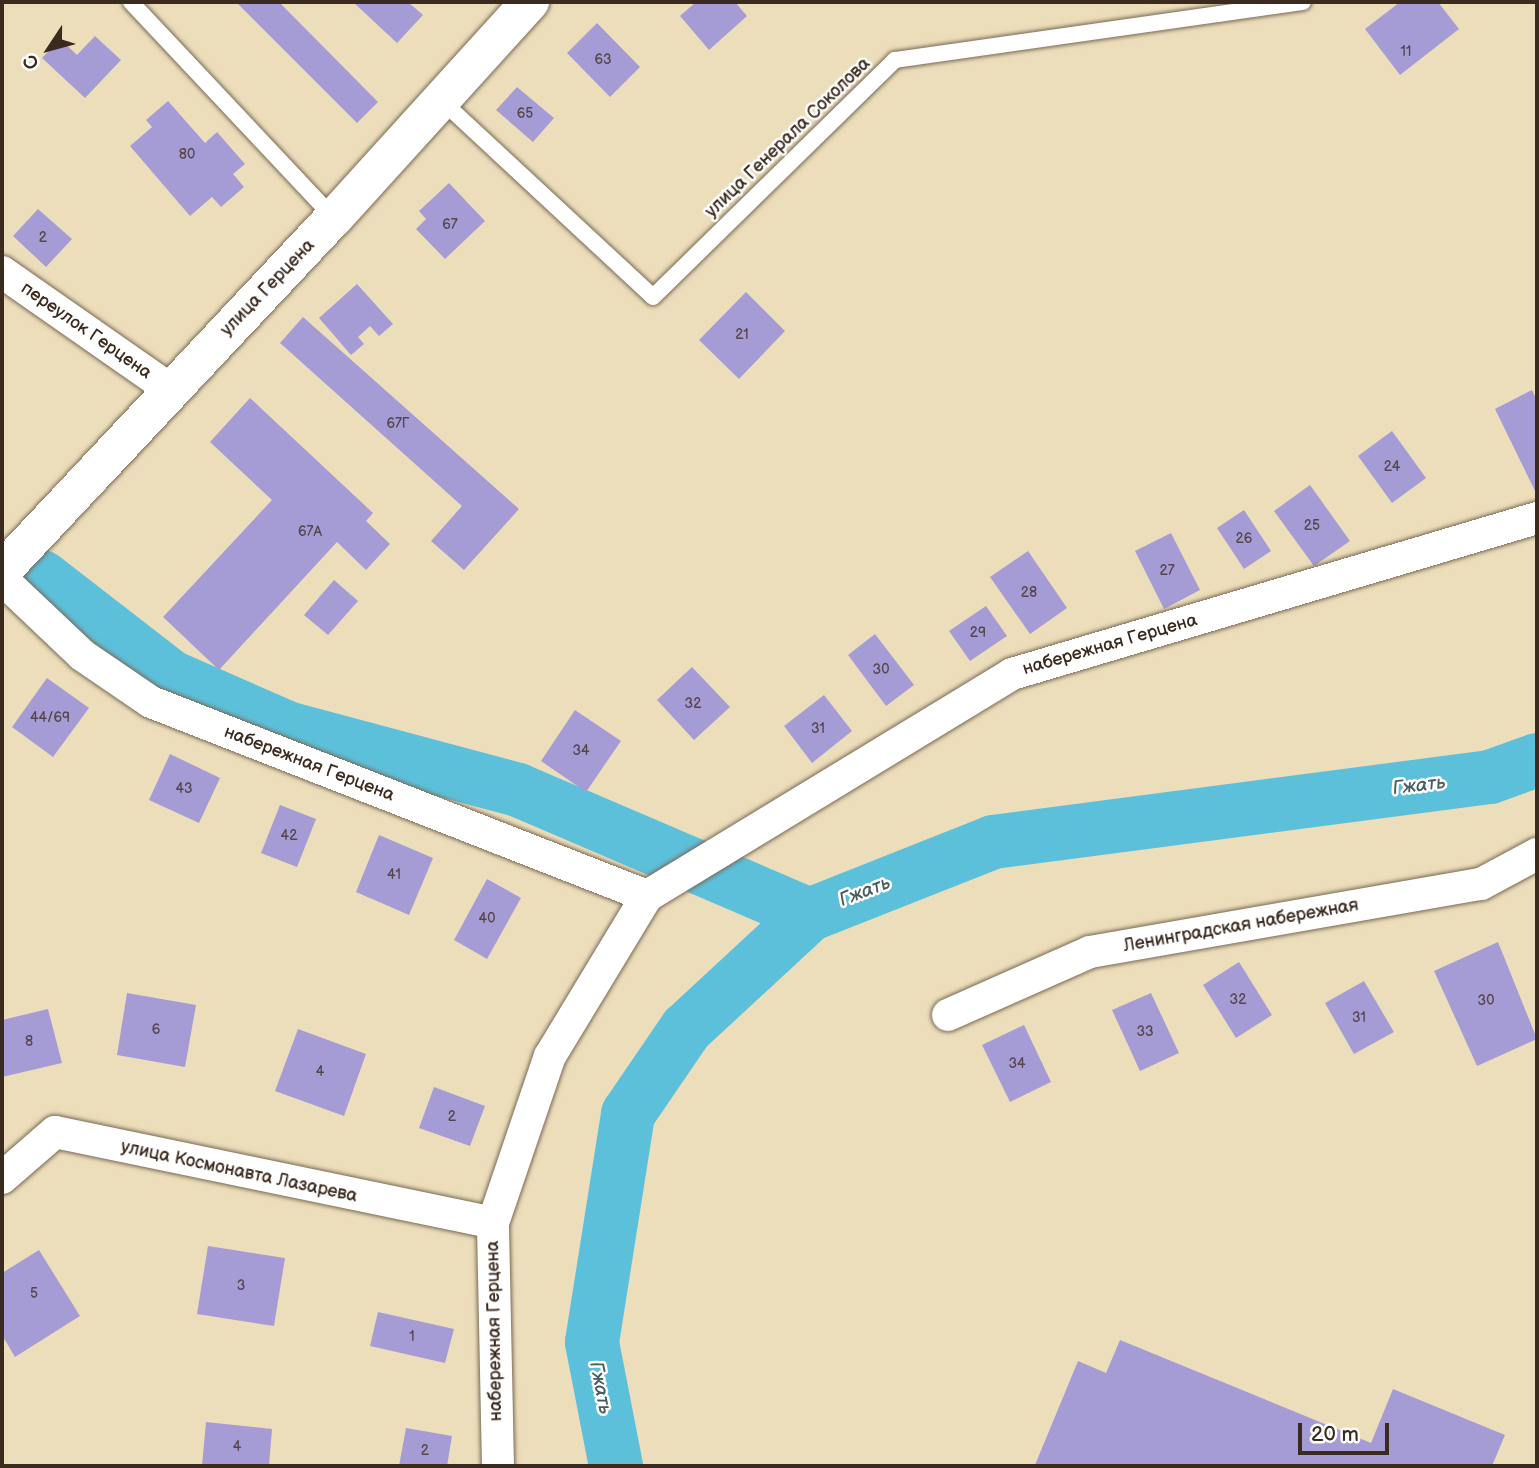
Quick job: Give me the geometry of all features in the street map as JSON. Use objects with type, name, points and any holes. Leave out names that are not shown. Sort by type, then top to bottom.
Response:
[{"type":"street","name":"улица Герцена","points":[[2,571],[334,218],[530,2]]},
{"type":"street","name":"переулок Герцена","points":[[2,272],[171,390]]},
{"type":"street","name":"набережная Герцена","points":[[498,1466],[493,1223],[550,1056],[647,896],[1012,674],[1537,519]]},
{"type":"street","name":"набережная Герцена","points":[[2,579],[82,655],[150,702],[647,896]]},
{"type":"street","name":"Ленинградская набережная","points":[[948,1015],[1090,952],[1481,884],[1537,854]]},
{"type":"street","name":"улица Космонавта Лазарева","points":[[2,1178],[55,1132],[493,1223]]},
{"type":"lane","points":[[131,2],[334,218]]},
{"type":"lane","name":"улица Генерала Соколова","points":[[441,100],[653,297],[895,60],[1303,2]]},
{"type":"building","points":[[236,2],[279,2],[378,102],[357,123]]},
{"type":"building","points":[[353,2],[408,2],[423,15],[397,43]]},
{"type":"building","points":[[696,2],[735,2],[747,16],[709,50],[680,16]]},
{"type":"building","points":[[1400,2],[1438,2],[1459,29],[1400,75],[1365,29]]},
{"type":"building","points":[[597,23],[640,67],[610,97],[567,53]]},
{"type":"building","points":[[95,36],[121,60],[85,98],[42,58],[60,39],[77,55]]},
{"type":"building","points":[[517,87],[554,118],[533,142],[496,110]]},
{"type":"building","points":[[168,101],[205,143],[217,132],[245,164],[233,174],[244,187],[221,207],[212,197],[190,216],[130,146],[152,127],[146,120]]},
{"type":"building","points":[[449,183],[485,221],[445,259],[416,229],[426,219],[419,211]]},
{"type":"building","points":[[38,209],[72,239],[46,267],[13,236]]},
{"type":"building","points":[[357,284],[393,324],[379,336],[370,326],[358,337],[364,344],[351,355],[319,318]]},
{"type":"building","points":[[746,292],[785,331],[739,379],[699,340]]},
{"type":"building","points":[[303,317],[519,509],[464,570],[431,541],[462,506],[280,343]]},
{"type":"building","points":[[1532,390],[1537,401],[1535,491],[1495,409]]},
{"type":"building","points":[[250,398],[373,513],[366,521],[390,544],[366,570],[337,542],[219,670],[163,617],[272,500],[210,442]]},
{"type":"building","points":[[1392,431],[1426,478],[1392,503],[1358,456]]},
{"type":"building","points":[[1310,485],[1350,541],[1314,566],[1274,511]]},
{"type":"building","points":[[1244,510],[1271,551],[1244,569],[1217,528]]},
{"type":"building","points":[[1171,533],[1200,590],[1164,609],[1135,551]]},
{"type":"building","points":[[1028,551],[1067,608],[1030,634],[990,577]]},
{"type":"building","points":[[334,580],[358,601],[328,635],[304,615]]},
{"type":"building","points":[[986,606],[1007,636],[970,661],[949,631]]},
{"type":"building","points":[[875,634],[914,685],[886,706],[848,655]]},
{"type":"building","points":[[692,667],[730,707],[694,740],[657,700]]},
{"type":"building","points":[[47,678],[89,708],[53,757],[12,727]]},
{"type":"building","points":[[824,695],[852,731],[812,763],[784,726]]},
{"type":"building","points":[[575,710],[621,741],[586,792],[541,761]]},
{"type":"building","points":[[170,754],[220,778],[199,823],[149,800]]},
{"type":"building","points":[[280,805],[316,819],[297,867],[261,853]]},
{"type":"building","points":[[379,835],[433,858],[409,915],[356,892]]},
{"type":"building","points":[[487,879],[521,898],[487,959],[454,940]]},
{"type":"building","points":[[1498,942],[1537,1039],[1477,1066],[1434,971]]},
{"type":"building","points":[[1239,962],[1272,1015],[1236,1038],[1203,985]]},
{"type":"building","points":[[1364,981],[1394,1032],[1354,1054],[1325,1003]]},
{"type":"building","points":[[127,993],[196,1005],[185,1067],[117,1055]]},
{"type":"building","points":[[1151,993],[1179,1053],[1140,1071],[1112,1010]]},
{"type":"building","points":[[48,1009],[62,1063],[2,1077],[2,1020]]},
{"type":"building","points":[[1024,1025],[1051,1082],[1010,1102],[982,1045]]},
{"type":"building","points":[[298,1029],[366,1054],[344,1116],[275,1091]]},
{"type":"building","points":[[434,1087],[485,1106],[470,1146],[419,1128]]},
{"type":"building","points":[[208,1246],[285,1258],[274,1326],[197,1314]]},
{"type":"building","points":[[39,1250],[80,1316],[15,1357],[2,1335],[2,1273]]},
{"type":"building","points":[[378,1312],[454,1329],[445,1363],[370,1346]]},
{"type":"building","points":[[1120,1340],[1371,1443],[1393,1389],[1505,1435],[1492,1466],[1035,1465],[1078,1361],[1106,1373]]},
{"type":"building","points":[[206,1422],[272,1429],[269,1466],[202,1466]]},
{"type":"building","points":[[406,1428],[452,1436],[447,1466],[399,1466]]},
{"type":"waterway","points":[[42,577],[171,677],[287,728],[518,790],[809,915]]},
{"type":"waterway","name":"Гжать","points":[[616,1466],[592,1342],[628,1114],[686,1029],[809,915],[993,842],[1490,777],[1537,760]]}]
